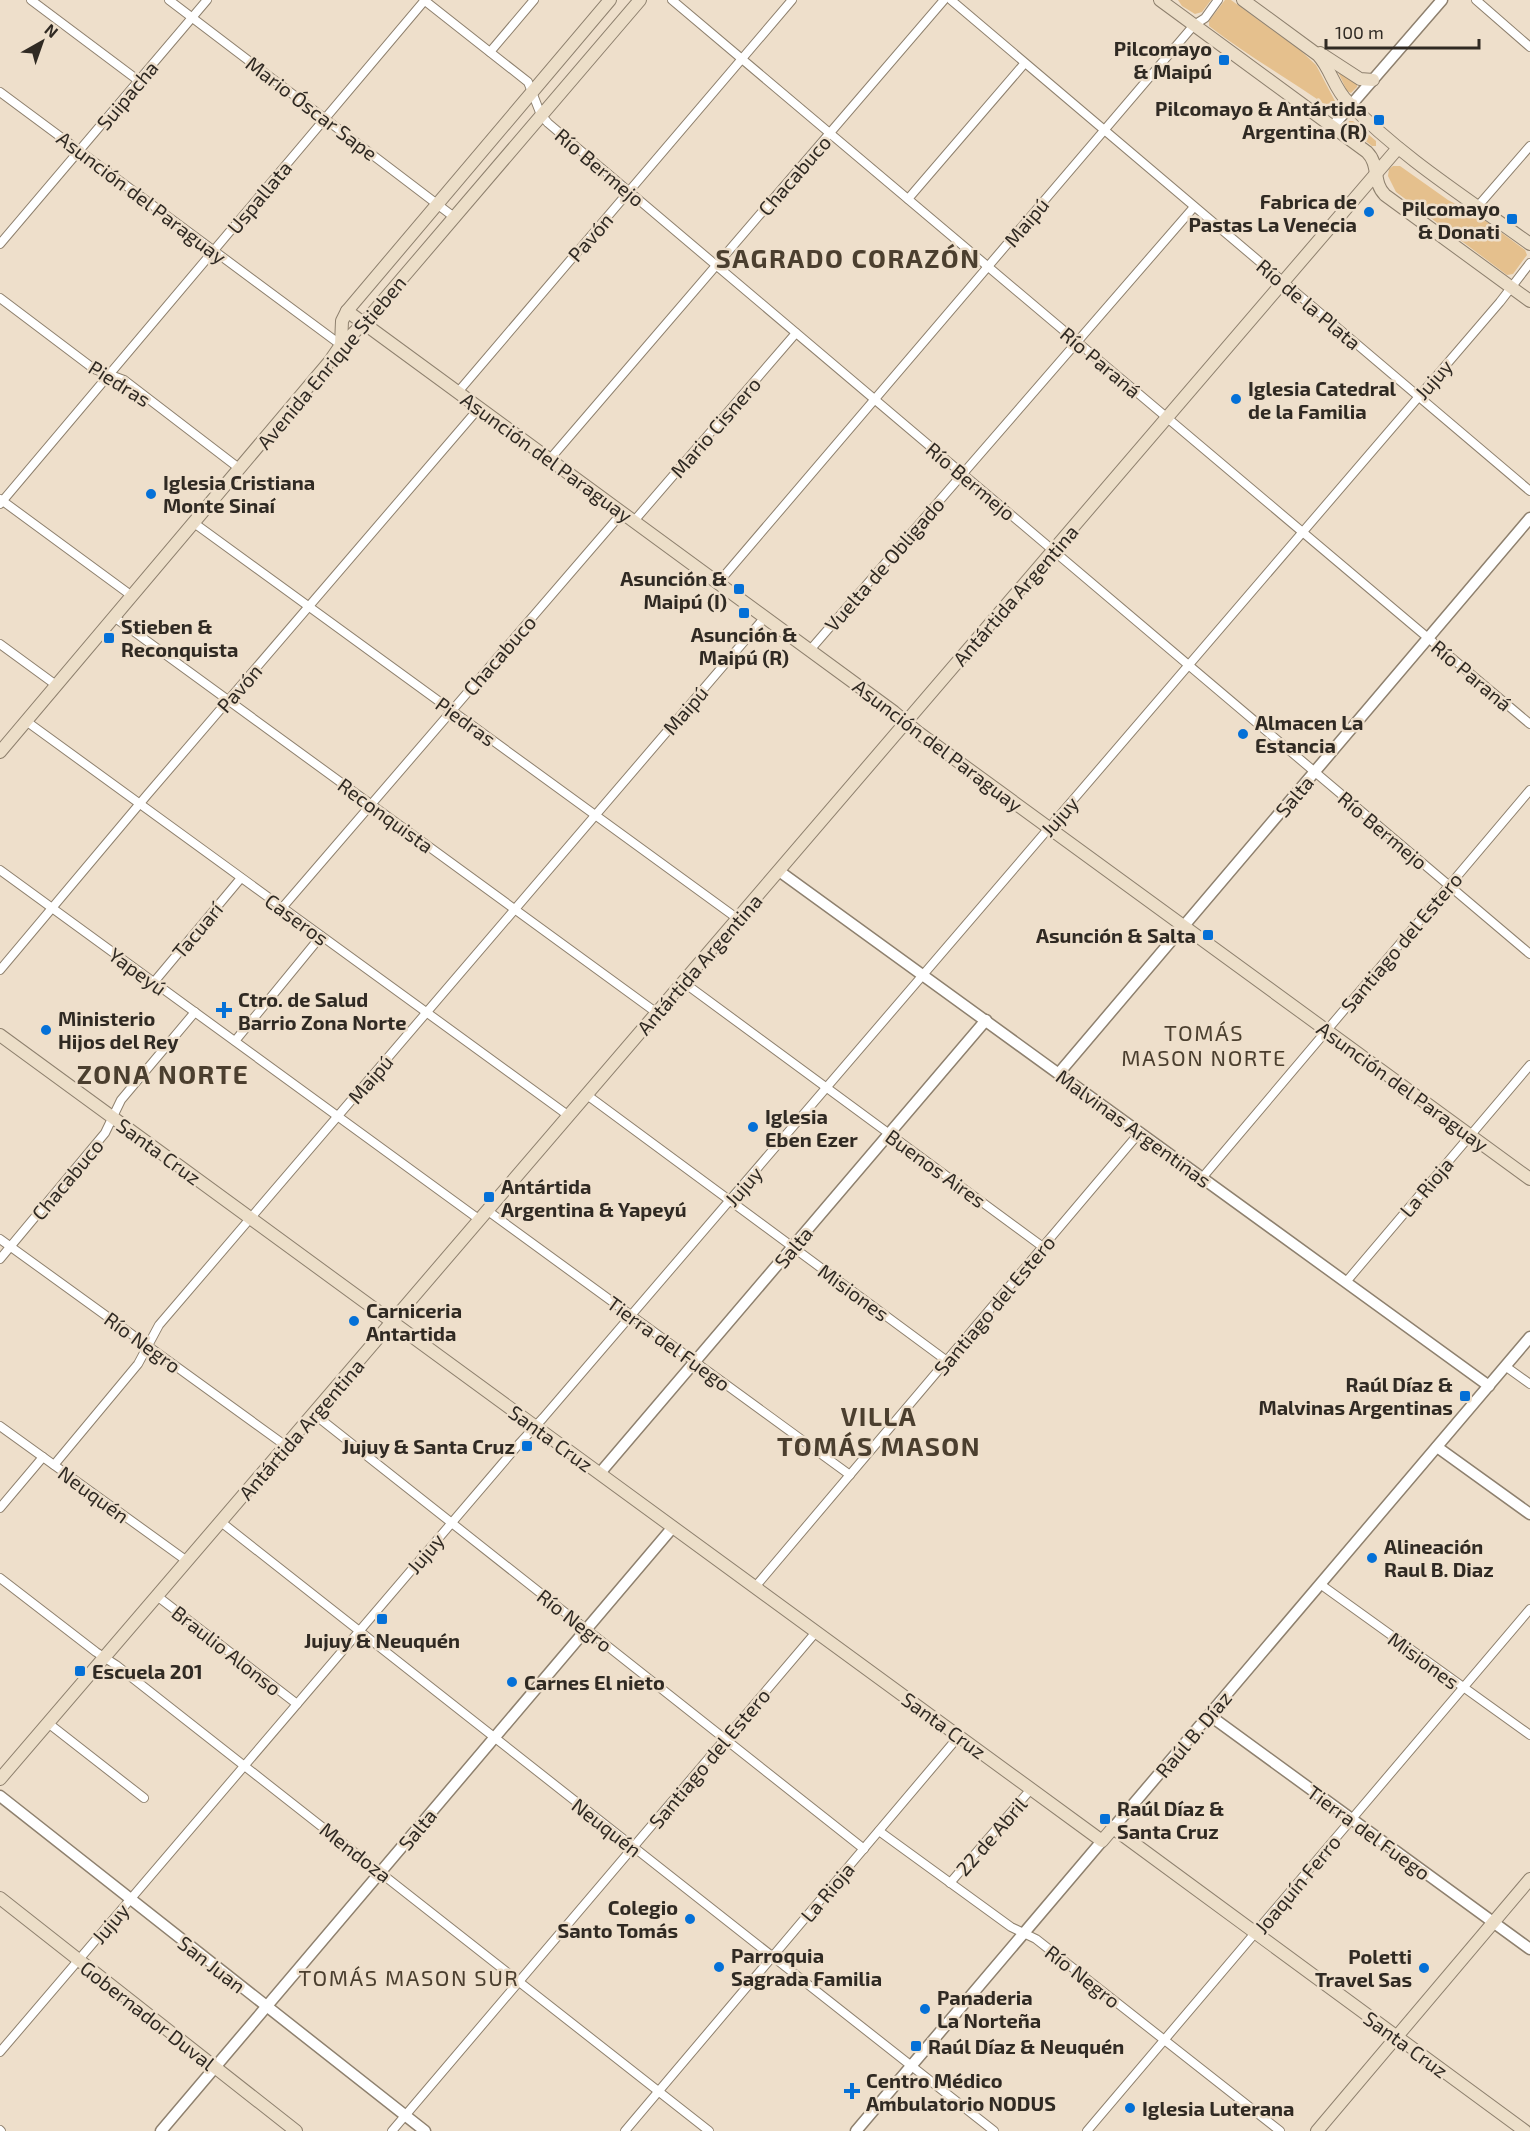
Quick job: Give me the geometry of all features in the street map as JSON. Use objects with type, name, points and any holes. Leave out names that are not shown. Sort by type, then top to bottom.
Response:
[{"type":"main road","name":"Avenida Enrique Stieben","points":[[347,311],[610,0]]},
{"type":"main road","name":"Avenida Enrique Stieben","points":[[0,752],[330,362],[341,345],[364,323],[640,0]]},
{"type":"main road","points":[[1244,0],[1323,61],[1338,90],[1398,148],[1530,244]]},
{"type":"main road","points":[[1165,1],[1371,156],[1375,164],[1377,186],[1385,195],[1530,301]]},
{"type":"main road","points":[[1310,49],[1332,60],[1360,79],[1373,80]]},
{"type":"main road","name":"Antártida Argentina","points":[[0,1779],[1398,148]]},
{"type":"main road","points":[[341,345],[342,321],[347,311]]},
{"type":"main road","name":"Asunción del Paraguay","points":[[347,311],[1530,1179]]},
{"type":"main road","name":"Santa Cruz","points":[[0,1035],[1102,1841]]},
{"type":"main road","name":"Santa Cruz","points":[[1113,1828],[1525,2131]]},
{"type":"main road","name":"Raúl B. Díaz","points":[[1102,1841],[1113,1828]]},
{"type":"main road","points":[[1317,2131],[1530,1879]]},
{"type":"main road","name":"Gobernador Duval","points":[[0,1898],[296,2131]]},
{"type":"street","points":[[31,0],[139,81]]},
{"type":"street","name":"Mario Óscar Sape","points":[[169,0],[454,216]]},
{"type":"street","name":"Suipacha","points":[[0,244],[207,0]]},
{"type":"street","name":"Río Bermejo","points":[[424,0],[528,82],[541,115],[548,123],[1530,954]]},
{"type":"street","name":"Uspallata","points":[[1,501],[424,0]]},
{"type":"street","points":[[490,52],[534,0]]},
{"type":"street","name":"Río Paraná","points":[[672,0],[1530,724]]},
{"type":"street","name":"Pavón","points":[[458,392],[792,0]]},
{"type":"street","name":"Chacabuco","points":[[550,459],[944,0]]},
{"type":"street","name":"Río de la Plata","points":[[951,0],[1530,491]]},
{"type":"street","name":"Maipú","points":[[718,583],[1194,25],[1204,18],[1218,0]]},
{"type":"street","points":[[1332,126],[1442,0]]},
{"type":"street","points":[[1476,0],[1530,47]]},
{"type":"street","points":[[908,199],[1024,64]]},
{"type":"street","name":"Asunción del Paraguay","points":[[0,92],[341,345]]},
{"type":"street","points":[[1478,206],[1530,146]]},
{"type":"street","name":"Vuelta de Obligado","points":[[810,650],[1194,207]]},
{"type":"street","name":"Jujuy","points":[[0,2052],[1512,288],[1530,263]]},
{"type":"street","name":"Piedras","points":[[0,298],[94,369],[124,380],[240,469]]},
{"type":"street","name":"Mario Cisnero","points":[[634,521],[796,333]]},
{"type":"street","name":"Pavón","points":[[0,970],[139,804],[479,408]]},
{"type":"street","points":[[1,501],[132,596]]},
{"type":"street","name":"Chacabuco","points":[[282,908],[622,513]]},
{"type":"street","name":"Salta","points":[[1059,1073],[1530,518]]},
{"type":"street","name":"Piedras","points":[[194,523],[738,919]]},
{"type":"street","name":"Reconquista","points":[[114,617],[657,1013]]},
{"type":"street","name":"Maipú","points":[[54,1465],[138,1364],[159,1325],[765,617]]},
{"type":"street","points":[[0,644],[56,685]]},
{"type":"street","name":"Caseros","points":[[26,721],[569,1116]]},
{"type":"street","name":"Santiago del Estero","points":[[1202,1178],[1530,790]]},
{"type":"street","name":"Yapeyú","points":[[0,870],[338,1116],[484,1216]]},
{"type":"street","name":"Malvinas Argentinas","points":[[779,870],[1489,1386]]},
{"type":"street","name":"Tacuarí","points":[[154,982],[241,878]]},
{"type":"street","points":[[235,1041],[321,936]]},
{"type":"street","name":"Buenos Aires","points":[[683,982],[1043,1246]]},
{"type":"street","name":"Chacabuco","points":[[0,1259],[105,1133],[121,1101],[195,1012]]},
{"type":"street","name":"Salta","points":[[600,1473],[986,1020]]},
{"type":"street","name":"La Rioja","points":[[1346,1282],[1530,1065]]},
{"type":"street","name":"Misiones","points":[[587,1095],[947,1361]]},
{"type":"street","name":"Santiago del Estero","points":[[755,1587],[1140,1132]]},
{"type":"street","name":"Tierra del Fuego","points":[[484,1216],[631,1316],[850,1475]]},
{"type":"street","name":"Río Negro","points":[[0,1239],[286,1446]]},
{"type":"street","name":"Raúl B. Díaz","points":[[1113,1828],[1530,1337]]},
{"type":"street","points":[[1506,1366],[1530,1384]]},
{"type":"street","name":"Río Negro","points":[[314,1414],[864,1849]]},
{"type":"street","name":"Neuquén","points":[[0,1426],[187,1561]]},
{"type":"street","points":[[1437,1447],[1530,1514]]},
{"type":"street","points":[[0,1508],[43,1457]]},
{"type":"street","name":"Neuquén","points":[[221,1522],[994,2131]]},
{"type":"street","name":"Salta","points":[[161,2131],[673,1527]]},
{"type":"street","name":"Mendoza","points":[[0,1578],[244,1765],[709,2131]]},
{"type":"street","name":"Misiones","points":[[1320,1584],[1530,1735]]},
{"type":"street","name":"Braulio Alonso","points":[[157,1596],[297,1704]]},
{"type":"street","name":"Joaquín Ferro","points":[[1087,2131],[1530,1609]]},
{"type":"street","name":"Santiago del Estero","points":[[392,2131],[816,1632]]},
{"type":"street","name":"Tierra del Fuego","points":[[1209,1715],[1530,1949]]},
{"type":"street","points":[[48,1723],[144,1798]]},
{"type":"street","name":"La Rioja","points":[[625,2131],[959,1736]]},
{"type":"street","name":"22 de Abril","points":[[950,1883],[1031,1789]]},
{"type":"street","name":"San Juan","points":[[0,1796],[425,2131]]},
{"type":"street","name":"Río Negro","points":[[879,1831],[1011,1927],[1036,1939],[1280,2131]]},
{"type":"street","name":"Raúl B. Díaz","points":[[856,2131],[1102,1841]]},
{"type":"shaded area","points":[[1178,0],[1211,0],[1202,12],[1195,14],[1182,6]]},
{"type":"shaded area","points":[[1225,0],[1231,0],[1300,50],[1316,65],[1336,107],[1330,108],[1209,26],[1209,21]]},
{"type":"shaded area","points":[[1337,70],[1357,83],[1357,87],[1351,93],[1347,91]]},
{"type":"shaded area","points":[[1349,121],[1353,121],[1376,141],[1376,146],[1372,146],[1349,128],[1347,125]]},
{"type":"shaded area","points":[[1393,166],[1400,166],[1448,200],[1479,216],[1525,250],[1527,255],[1513,274],[1507,275],[1396,192],[1388,176],[1389,169]]},
{"type":"place","name":"Pilcomayo & Maipú","points":[[1224,60]]},
{"type":"place","name":"Pilcomayo & Antártida Argentina (R)","points":[[1379,120]]},
{"type":"place","name":"Fabrica de Pastas La Venecia","points":[[1369,212]]},
{"type":"place","name":"Pilcomayo & Donati","points":[[1512,219]]},
{"type":"place","name":"Iglesia Catedral de la Familia","points":[[1236,399]]},
{"type":"place","name":"Iglesia Cristiana Monte Sinaí","points":[[151,494]]},
{"type":"place","name":"Asunción & Maipú (I)","points":[[739,589]]},
{"type":"place","name":"Asunción & Maipú (R)","points":[[744,613]]},
{"type":"place","name":"Stieben & Reconquista","points":[[109,638]]},
{"type":"place","name":"Almacen La Estancia","points":[[1243,734]]},
{"type":"place","name":"Asunción & Salta","points":[[1208,935]]},
{"type":"place","name":"Ctro. de Salud Barrio Zona Norte","points":[[224,1010]]},
{"type":"place","name":"Ministerio Hijos del Rey","points":[[46,1030]]},
{"type":"place","name":"Iglesia Eben Ezer","points":[[753,1127]]},
{"type":"place","name":"Antártida Argentina & Yapeyú","points":[[489,1197]]},
{"type":"place","name":"Carniceria Antartida","points":[[354,1321]]},
{"type":"place","name":"Raúl Díaz & Malvinas Argentinas","points":[[1465,1396]]},
{"type":"place","name":"Jujuy & Santa Cruz","points":[[527,1446]]},
{"type":"place","name":"Alineación Raul B. Diaz","points":[[1372,1558]]},
{"type":"place","name":"Jujuy & Neuquén","points":[[382,1619]]},
{"type":"place","name":"Escuela 201","points":[[80,1671]]},
{"type":"place","name":"Carnes El nieto","points":[[512,1682]]},
{"type":"place","name":"Raúl Díaz & Santa Cruz","points":[[1105,1819]]},
{"type":"place","name":"Colegio Santo Tomás","points":[[690,1919]]},
{"type":"place","name":"Parroquia Sagrada Familia","points":[[719,1967]]},
{"type":"place","name":"Poletti Travel Sas","points":[[1424,1968]]},
{"type":"place","name":"Panaderia La Norteña","points":[[925,2009]]},
{"type":"place","name":"Raúl Díaz & Neuquén","points":[[916,2046]]},
{"type":"place","name":"Centro Médico Ambulatorio NODUS","points":[[852,2091]]},
{"type":"place","name":"Iglesia Luterana","points":[[1130,2108]]},
{"type":"district","name":"SAGRADO CORAZÓN","points":[[848,257]]},
{"type":"district","name":"TOMÁS MASON NORTE","points":[[1204,1044]]},
{"type":"district","name":"ZONA NORTE","points":[[163,1073]]},
{"type":"district","name":"VILLA TOMÁS MASON","points":[[879,1430]]},
{"type":"district","name":"TOMÁS MASON SUR","points":[[409,1977]]}]
